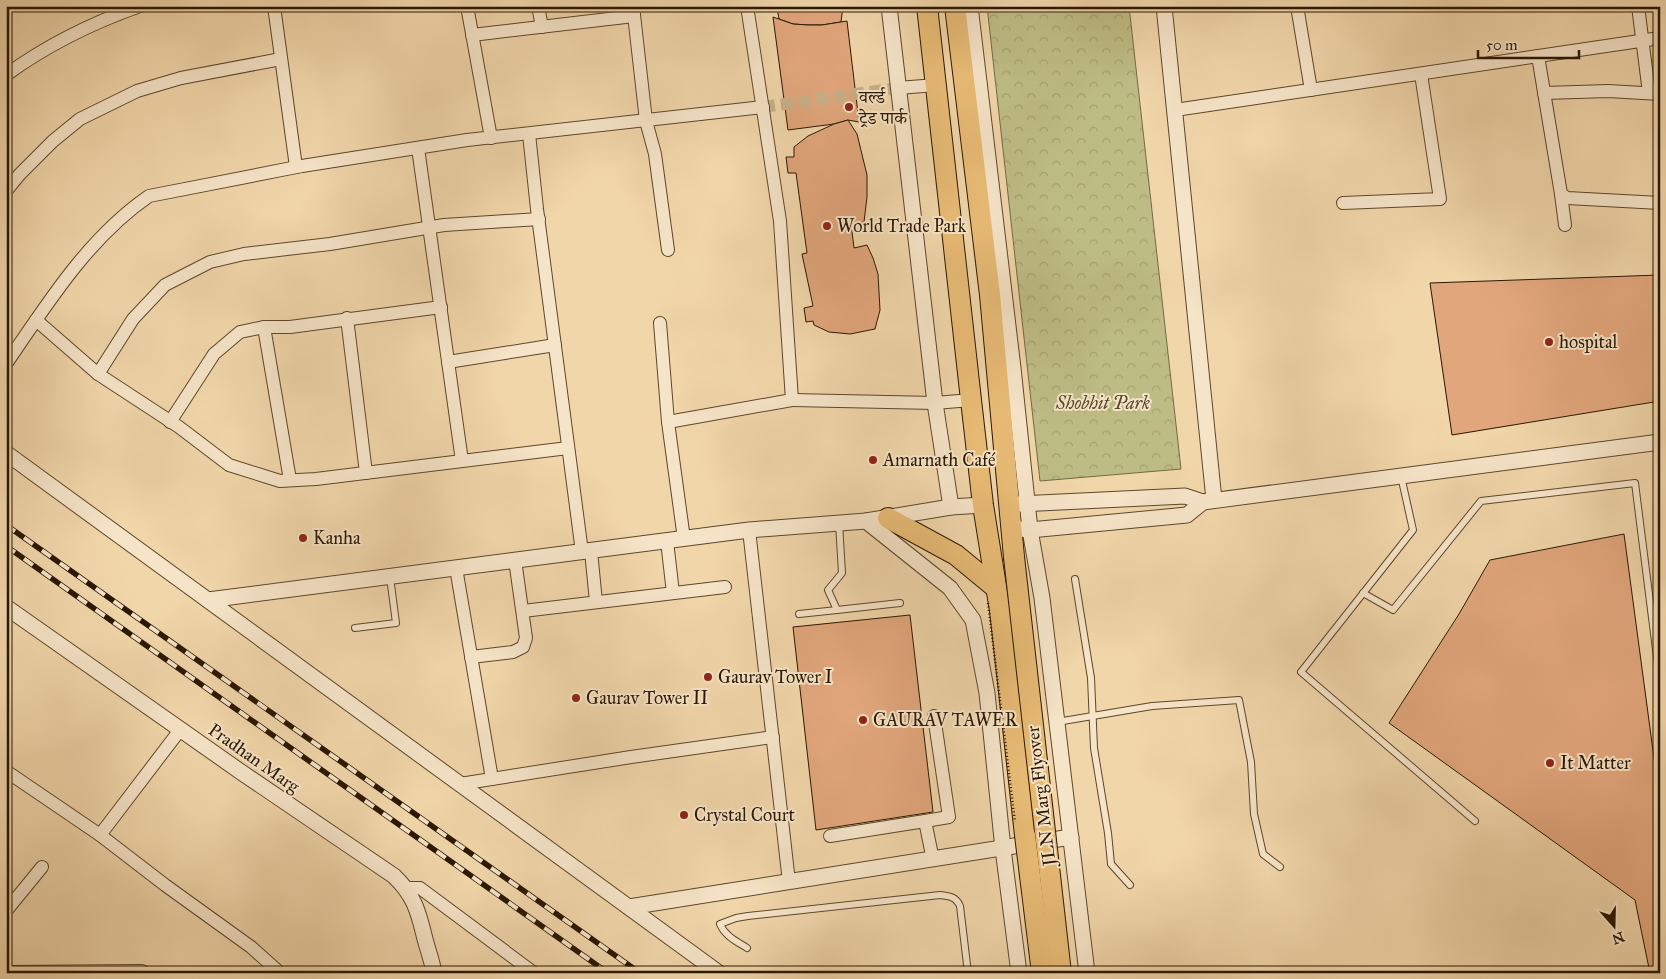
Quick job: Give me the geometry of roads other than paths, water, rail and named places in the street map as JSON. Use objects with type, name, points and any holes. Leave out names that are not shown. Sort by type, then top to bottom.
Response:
[{"type":"main road","name":"JLN Marg Flyover","points":[[927,6],[970,400],[1042,973]]},
{"type":"main road","name":"JLN Marg Flyover","points":[[955,6],[1021,530],[1014,556],[1061,973]]},
{"type":"main road","points":[[888,518],[956,555],[994,601]]},
{"type":"street","points":[[6,75],[39,53],[70,36],[140,6]]},
{"type":"street","points":[[274,6],[296,167]]},
{"type":"street","points":[[467,6],[491,138]]},
{"type":"street","points":[[538,6],[542,27]]},
{"type":"street","points":[[747,6],[780,221],[792,400]]},
{"type":"street","points":[[889,6],[934,403],[951,507]]},
{"type":"street","points":[[970,6],[1013,368],[1018,504],[1185,496],[1209,501],[1660,442]]},
{"type":"street","points":[[1164,6],[1175,110],[1209,501]]},
{"type":"street","points":[[1297,6],[1311,90]]},
{"type":"street","points":[[1544,93],[1608,91],[1654,94],[1638,6]]},
{"type":"street","points":[[472,35],[542,27],[633,11],[646,121],[655,154],[668,250]]},
{"type":"street","points":[[1175,110],[1660,38]]},
{"type":"street","points":[[1538,56],[1565,225]]},
{"type":"street","points":[[8,186],[53,141],[80,119],[138,91],[182,78],[281,59]]},
{"type":"street","points":[[1344,203],[1440,199],[1421,74]]},
{"type":"street","points":[[898,88],[936,85]]},
{"type":"street","points":[[6,364],[36,320],[93,245],[133,207],[149,196],[296,167],[418,148],[762,107]]},
{"type":"street","points":[[529,134],[538,219],[568,448],[596,602]]},
{"type":"street","points":[[418,148],[462,461]]},
{"type":"street","points":[[1561,194],[1567,198],[1660,203]]},
{"type":"street","points":[[98,374],[133,319],[165,285],[210,262],[244,254],[330,244],[444,224],[538,219]]},
{"type":"street","points":[[170,422],[214,354],[240,332],[264,327],[290,326],[441,307]]},
{"type":"street","points":[[347,318],[366,473]]},
{"type":"street","points":[[36,320],[98,374],[170,422],[229,465],[280,481],[316,479],[568,448]]},
{"type":"street","points":[[660,323],[668,422],[684,539]]},
{"type":"street","points":[[264,327],[290,480]]},
{"type":"street","points":[[448,362],[555,345]]},
{"type":"street","points":[[668,422],[792,400],[934,403],[970,400]]},
{"type":"street","points":[[6,453],[719,973]]},
{"type":"street","points":[[1087,973],[1042,598],[1021,530],[1187,514],[1209,501]]},
{"type":"street","points":[[208,600],[749,530],[866,521],[951,507],[983,505]]},
{"type":"street","points":[[866,521],[950,588],[973,620],[987,693],[1003,848],[1019,973]]},
{"type":"street","points":[[749,530],[789,882]]},
{"type":"street","points":[[667,541],[672,593]]},
{"type":"street","points":[[471,657],[513,652],[523,647],[526,638],[515,560]]},
{"type":"street","points":[[456,568],[492,779]]},
{"type":"street","points":[[523,611],[725,587]]},
{"type":"street","name":"Pradhan Marg","points":[[6,607],[180,730],[394,876],[406,888],[416,905],[434,973]]},
{"type":"street","points":[[830,836],[949,817],[934,716]]},
{"type":"street","points":[[100,835],[180,730]]},
{"type":"street","points":[[460,784],[773,737]]},
{"type":"street","points":[[6,770],[100,835],[251,947],[280,973]]},
{"type":"street","points":[[925,822],[933,860]]},
{"type":"street","points":[[629,907],[1071,837]]},
{"type":"street","points":[[6,911],[42,867]]},
{"type":"street","points":[[406,888],[420,888],[534,973]]},
{"type":"street","points":[[6,972],[142,971],[145,973]]},
{"type":"lane","points":[[1401,476],[1413,530],[1300,672],[1475,821]]},
{"type":"lane","points":[[1363,592],[1393,610],[1481,501],[1635,483],[1660,681]]},
{"type":"lane","points":[[838,610],[828,590],[842,573],[839,523]]},
{"type":"lane","points":[[355,628],[396,623],[390,576]]},
{"type":"lane","points":[[1075,579],[1091,678],[1094,748],[1108,833],[1111,864],[1130,885]]},
{"type":"lane","points":[[799,614],[900,603]]},
{"type":"lane","points":[[1057,722],[1152,706],[1239,700],[1252,762],[1254,814],[1263,854],[1280,868]]},
{"type":"lane","points":[[747,948],[727,936],[722,931],[720,924],[748,916],[946,895],[958,901],[960,906],[968,973]]},
{"type":"tunnel","points":[[763,107],[898,88]]},
{"type":"railway","points":[[6,525],[640,973]]},
{"type":"railway","points":[[6,546],[608,973]]},
{"type":"place","name":"वर्ल्ड ट्रेड पार्क","points":[[849,107]]},
{"type":"place","name":"World Trade Park","points":[[827,226]]},
{"type":"place","name":"hospital","points":[[1549,342]]},
{"type":"place","name":"Amarnath Café","points":[[873,460]]},
{"type":"place","name":"Kanha","points":[[303,538]]},
{"type":"place","name":"Gaurav Tower I","points":[[708,677]]},
{"type":"place","name":"Gaurav Tower II","points":[[576,698]]},
{"type":"place","name":"GAURAV TAWER","points":[[863,720]]},
{"type":"place","name":"It Matter","points":[[1550,763]]},
{"type":"place","name":"Crystal Court","points":[[684,815]]},
{"type":"park label","name":"Shobhit Park","points":[[1103,403]]}]
